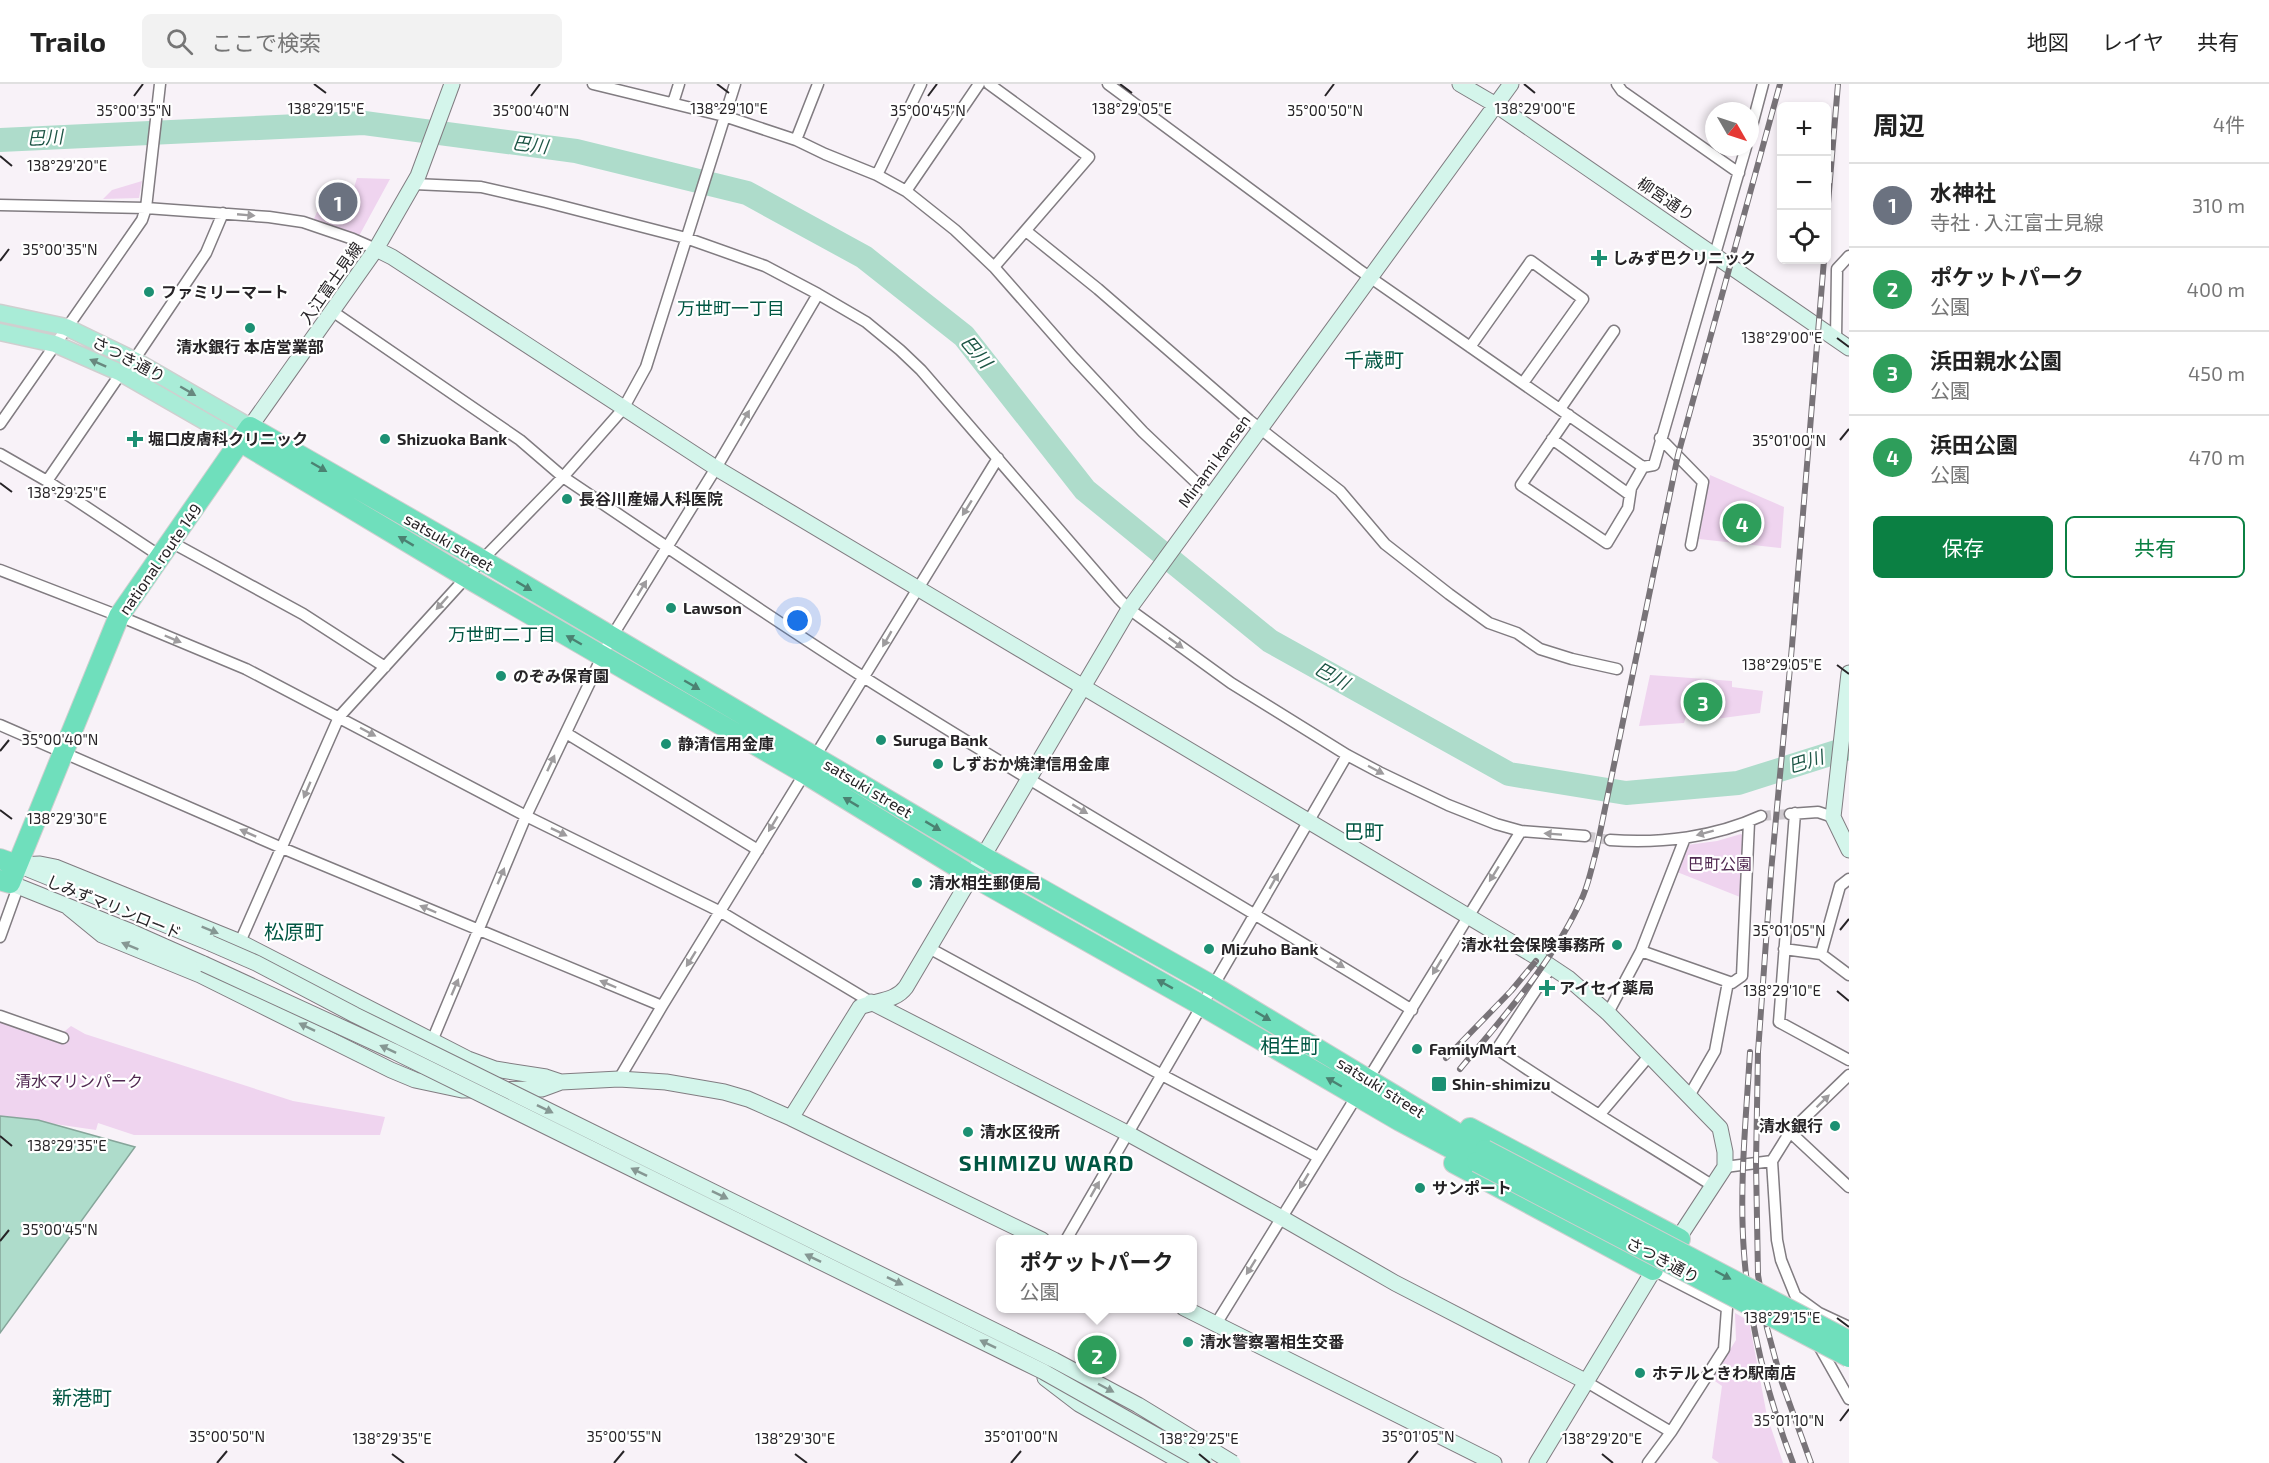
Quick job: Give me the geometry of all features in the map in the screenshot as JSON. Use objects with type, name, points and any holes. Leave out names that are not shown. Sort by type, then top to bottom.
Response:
[{"type":"highway","name":"national route 149","points":[[9,883],[9,862],[63,753],[119,616],[246,434]]},
{"type":"highway","name":"satsuki street","points":[[246,434],[482,560],[984,857],[1213,986],[1368,1078],[1427,1116],[1481,1156]]},
{"type":"highway","name":"satsuki street","points":[[246,434],[466,577],[804,773],[972,876],[1201,1005],[1400,1121],[1481,1156]]},
{"type":"highway","points":[[1427,1116],[1447,1118],[1485,1135],[1680,1239]]},
{"type":"highway","points":[[1400,1121],[1450,1161],[1653,1270]]},
{"type":"highway","name":"さつき通り","points":[[1481,1156],[1849,1341]]},
{"type":"highway","name":"さつき通り","points":[[1481,1156],[1841,1362]]},
{"type":"main road","name":"さつき通り","points":[[0,313],[66,327],[134,360],[246,434]]},
{"type":"main road","name":"さつき通り","points":[[0,332],[55,344],[121,373],[246,434]]},
{"type":"street","points":[[0,424],[141,220],[146,208],[160,84]]},
{"type":"street","name":"入江富士見線","points":[[246,434],[376,249],[416,180],[452,84]]},
{"type":"street","points":[[593,84],[674,103],[796,140],[878,175],[906,191],[955,230],[994,267],[1074,358],[1143,432],[1201,487],[1209,499]]},
{"type":"street","points":[[674,103],[679,84]]},
{"type":"street","points":[[240,942],[339,717],[466,577],[563,477],[623,409],[646,367],[735,84]]},
{"type":"street","points":[[796,140],[818,84]]},
{"type":"street","points":[[878,175],[921,84]]},
{"type":"street","points":[[906,191],[979,84]]},
{"type":"street","points":[[988,84],[1089,157],[994,267]]},
{"type":"street","points":[[1108,84],[1370,277],[1643,467],[1654,465],[1744,156]]},
{"type":"street","name":"柳宮通り","points":[[1460,84],[1496,105],[1849,348]]},
{"type":"street","name":"Minami kansen","points":[[872,1002],[894,998],[901,994],[1131,606],[1511,84]]},
{"type":"street","points":[[1617,84],[1622,91],[1739,173]]},
{"type":"street","points":[[1758,102],[1763,84]]},
{"type":"street","points":[[416,180],[481,187],[687,235],[765,266],[818,294],[866,322],[900,350],[928,378],[1131,606],[1231,683],[1347,755],[1448,805],[1521,831],[1585,836]]},
{"type":"street","points":[[0,205],[146,208],[269,217],[303,222],[376,249],[402,263],[716,468],[1467,916],[1551,967],[1580,988],[1608,1013],[1720,1128],[1725,1152],[1725,1167],[1680,1239],[1653,1270],[1537,1463]]},
{"type":"street","points":[[134,360],[206,253],[223,213]]},
{"type":"street","points":[[1026,231],[1098,289],[1261,428],[1340,491],[1385,544],[1489,623],[1517,633],[1540,649],[1617,669]]},
{"type":"street","points":[[1836,339],[1837,269],[1849,256]]},
{"type":"street","points":[[1470,347],[1531,261],[1583,298],[1522,383]]},
{"type":"street","points":[[415,1080],[526,816],[602,657],[818,294]]},
{"type":"street","points":[[332,312],[520,440],[563,477],[864,678],[1412,1010]]},
{"type":"street","points":[[1614,331],[1564,412],[1552,439],[1521,485],[1607,543],[1628,508],[1631,488],[1643,467]]},
{"type":"street","points":[[47,481],[121,373]]},
{"type":"street","points":[[1660,438],[1703,483],[1691,545]]},
{"type":"street","points":[[1552,439],[1630,495]]},
{"type":"street","points":[[0,454],[166,549],[303,614],[385,667]]},
{"type":"street","points":[[620,1079],[814,756],[998,458]]},
{"type":"street","points":[[0,570],[246,669],[526,816],[721,912],[872,1002],[1127,1133],[1395,1283],[1585,1381],[1671,1432]]},
{"type":"street","points":[[1847,844],[1834,810],[1848,685]]},
{"type":"street","points":[[0,725],[282,848],[662,1006]]},
{"type":"street","points":[[566,734],[758,850]]},
{"type":"street","points":[[1068,1235],[1347,755]]},
{"type":"street","points":[[1834,810],[1792,814],[1779,1022],[1849,1060]]},
{"type":"street","points":[[1611,840],[1638,842],[1685,838],[1749,822],[1761,816]]},
{"type":"street","points":[[1641,951],[1732,983],[1742,976],[1749,822]]},
{"type":"street","points":[[1216,1324],[1521,831]]},
{"type":"street","points":[[1608,1013],[1641,951],[1685,838]]},
{"type":"street","points":[[9,862],[55,867],[240,942],[468,1059],[495,1069],[546,1077],[561,1082]]},
{"type":"street","name":"しみずマリンロード","points":[[9,862],[256,963],[366,1020],[1054,1360],[1138,1405],[1233,1463]]},
{"type":"street","points":[[1821,954],[1840,886],[1849,879]]},
{"type":"street","points":[[0,937],[9,883]]},
{"type":"street","name":"しみずマリンロード","points":[[9,883],[132,932],[393,1051],[1023,1362]]},
{"type":"street","points":[[69,908],[102,935],[200,975],[415,1080],[462,1090],[542,1089],[561,1082],[620,1079],[666,1082],[724,1092],[748,1099],[791,1118],[1034,1235]]},
{"type":"street","points":[[929,948],[1318,1157]]},
{"type":"street","points":[[1784,949],[1821,954],[1849,975]]},
{"type":"street","points":[[1551,967],[1497,1049],[1542,1080],[1713,1186]]},
{"type":"street","points":[[1689,1096],[1715,1051],[1728,982]]},
{"type":"street","points":[[791,1118],[860,1007],[872,1002]]},
{"type":"street","points":[[0,1016],[63,1038]]},
{"type":"street","points":[[1600,1114],[1649,1056]]},
{"type":"street","points":[[1849,1075],[1790,1132],[1772,1161],[1777,1240],[1781,1260],[1808,1329],[1841,1362],[1849,1375]]},
{"type":"street","points":[[1790,1132],[1847,1183]]},
{"type":"street","points":[[1725,1167],[1772,1161]]},
{"type":"street","points":[[1648,1463],[1671,1432],[1724,1349],[1727,1308],[1653,1270]]},
{"type":"street","points":[[1797,1297],[1818,1313],[1849,1327]]},
{"type":"street","points":[[1194,1313],[1494,1463]]},
{"type":"street","points":[[1023,1362],[1079,1404],[1183,1463]]},
{"type":"street","points":[[1023,1362],[1205,1463]]},
{"type":"street","points":[[1841,1362],[1847,1394]]},
{"type":"green space","points":[[357,178],[390,179],[359,236],[313,221],[317,212],[345,217]]},
{"type":"green space","points":[[142,181],[139,198],[103,199],[112,190]]},
{"type":"green space","points":[[1710,475],[1784,507],[1781,548],[1699,539]]},
{"type":"green space","points":[[1650,675],[1732,681],[1732,687],[1763,691],[1760,713],[1708,720],[1709,714],[1686,716],[1684,723],[1639,726]]},
{"type":"green space","name":"巴町公園","points":[[1741,834],[1744,837],[1740,897],[1677,872],[1687,845],[1717,841]]},
{"type":"green space","name":"清水マリンパーク","points":[[0,1021],[53,1041],[71,1026],[85,1034],[293,1101],[385,1117],[380,1135],[134,1135],[98,1123],[96,1130],[0,1116]]},
{"type":"green space","points":[[1735,1313],[1749,1321],[1767,1416],[1783,1463],[1719,1463],[1712,1458],[1722,1386],[1712,1379],[1736,1340]]},
{"type":"shaded area","points":[[0,1116],[38,1120],[135,1147],[0,1333]]},
{"type":"waterway","name":"巴川","points":[[0,140],[364,123],[576,151],[747,193],[864,257],[964,336],[1085,490],[1270,641],[1509,774],[1626,793],[1738,783],[1849,748]]},
{"type":"tunnel","points":[[1761,816],[1789,814]]},
{"type":"tunnel","points":[[1585,836],[1610,840]]},
{"type":"railway","points":[[1460,1069],[1528,987],[1558,943],[1587,885],[1596,852],[1678,455],[1780,84]]},
{"type":"railway","points":[[1827,210],[1838,84]]},
{"type":"railway","points":[[1811,1463],[1781,1380],[1767,1328],[1758,1275],[1756,1163],[1758,1052],[1771,872],[1824,264]]},
{"type":"railway","points":[[1446,1058],[1511,991],[1536,961]]},
{"type":"railway","points":[[1750,1052],[1743,1178],[1744,1253],[1750,1306],[1761,1360],[1793,1463]]},
{"type":"place","name":"水神社","points":[[338,202]]},
{"type":"place","name":"しみず巴クリニック","points":[[1599,258]]},
{"type":"place","name":"ファミリーマート","points":[[149,292]]},
{"type":"place","name":"清水銀行 本店営業部","points":[[250,328]]},
{"type":"place","name":"堀口皮膚科クリニック","points":[[135,439]]},
{"type":"place","name":"Shizuoka Bank","points":[[385,439]]},
{"type":"place","name":"長谷川産婦人科医院","points":[[567,499]]},
{"type":"place","name":"浜田公園","points":[[1742,523]]},
{"type":"place","name":"Lawson","points":[[671,608]]},
{"type":"place","name":"のぞみ保育園","points":[[501,676]]},
{"type":"place","name":"浜田親水公園","points":[[1703,702]]},
{"type":"place","name":"Suruga Bank","points":[[881,740]]},
{"type":"place","name":"静清信用金庫","points":[[666,744]]},
{"type":"place","name":"しずおか焼津信用金庫","points":[[938,764]]},
{"type":"place","name":"清水相生郵便局","points":[[917,883]]},
{"type":"place","name":"清水社会保険事務所","points":[[1617,945]]},
{"type":"place","name":"Mizuho Bank","points":[[1209,949]]},
{"type":"place","name":"アイセイ薬局","points":[[1547,988]]},
{"type":"place","name":"FamilyMart","points":[[1417,1049]]},
{"type":"place","name":"Shin-shimizu","points":[[1439,1084]]},
{"type":"place","name":"清水銀行","points":[[1835,1126]]},
{"type":"place","name":"清水区役所","points":[[968,1132]]},
{"type":"place","name":"サンポート","points":[[1420,1188]]},
{"type":"place","name":"清水警察署相生交番","points":[[1188,1342]]},
{"type":"place","name":"ポケットパーク","points":[[1097,1355]]},
{"type":"place","name":"ホテルときわ駅南店","points":[[1640,1373]]},
{"type":"district","name":"万世町一丁目","points":[[731,309]]},
{"type":"district","name":"千歳町","points":[[1374,360]]},
{"type":"district","name":"万世町二丁目","points":[[502,635]]},
{"type":"district","name":"巴町","points":[[1364,832]]},
{"type":"district","name":"松原町","points":[[294,932]]},
{"type":"district","name":"相生町","points":[[1290,1046]]},
{"type":"district","name":"SHIMIZU WARD","points":[[1047,1163]]},
{"type":"district","name":"新港町","points":[[82,1398]]}]
